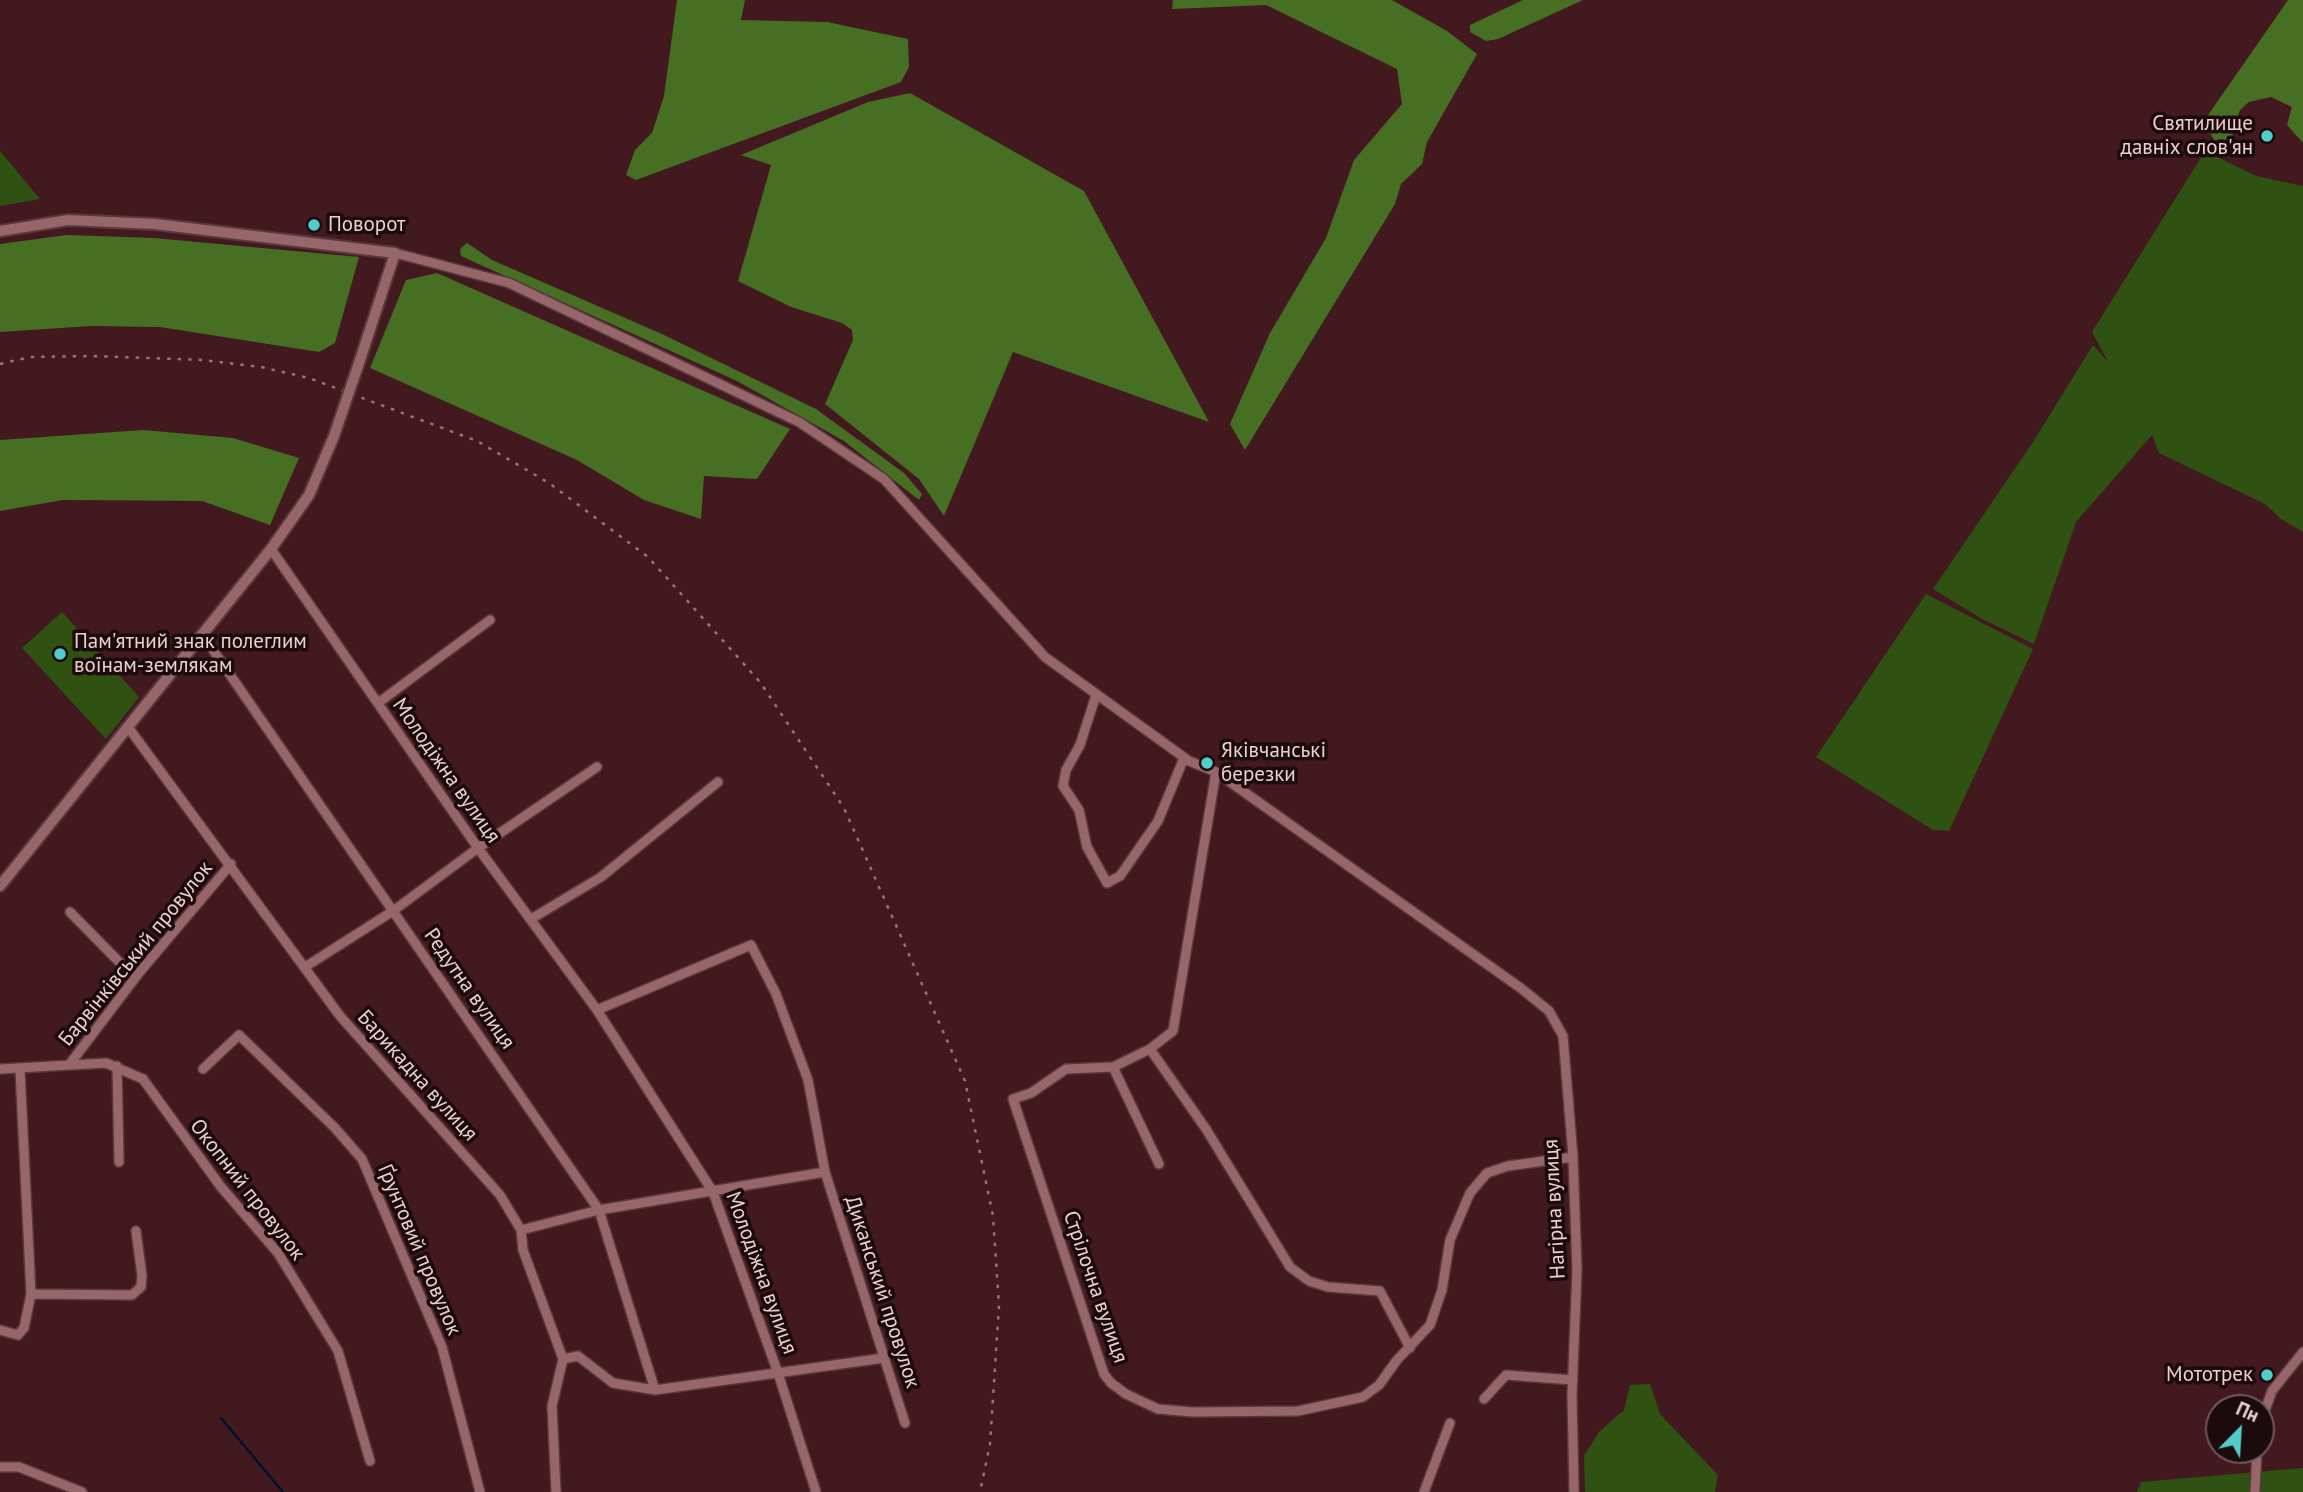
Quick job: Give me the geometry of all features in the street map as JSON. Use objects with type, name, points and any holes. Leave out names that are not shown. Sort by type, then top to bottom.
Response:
[{"type":"street","points":[[0,231],[68,220],[155,224],[395,253],[509,283],[799,422],[884,479],[1045,657],[1184,758],[1216,772],[1173,1031],[1150,1049],[1113,1068],[1159,1164]]},
{"type":"street","points":[[0,886],[271,549],[309,495],[334,436],[395,253]]},
{"type":"street","name":"Молодіжна вулиця","points":[[271,549],[478,848],[597,1010],[713,1192],[778,1373],[816,1492]]},
{"type":"street","points":[[379,703],[490,620]]},
{"type":"street","name":"Редутна вулиця","points":[[202,634],[599,1210],[655,1390]]},
{"type":"street","points":[[1096,695],[1080,745],[1066,770],[1063,786],[1079,810],[1087,847],[1107,883],[1120,876],[1158,821],[1184,758]]},
{"type":"street","name":"Барикадна вулиця","points":[[128,727],[348,1026],[500,1195],[521,1230],[523,1250],[563,1359]]},
{"type":"street","points":[[304,967],[393,911],[478,848],[597,767]]},
{"type":"street","name":"Нагірна вулиця","points":[[1216,772],[1522,989],[1549,1011],[1563,1036],[1573,1157],[1577,1270],[1573,1380],[1574,1492]]},
{"type":"street","points":[[531,919],[601,877],[718,782]]},
{"type":"street","name":"Барвінківський провулок","points":[[69,1065],[135,978],[231,864]]},
{"type":"street","points":[[70,912],[135,978]]},
{"type":"street","points":[[521,1230],[599,1210],[825,1172],[808,1080],[776,994],[751,945],[597,1010]]},
{"type":"street","name":"Ґрунтовий провулок","points":[[203,1069],[239,1035],[335,1128],[362,1159],[442,1348],[480,1492]]},
{"type":"street","points":[[1150,1049],[1206,1129],[1290,1267],[1309,1281],[1328,1287],[1380,1292],[1410,1348]]},
{"type":"street","name":"Окопний провулок","points":[[0,1069],[20,1070],[106,1063],[143,1079],[220,1186],[278,1253],[338,1351],[370,1461]]},
{"type":"street","points":[[117,1066],[120,1162]]},
{"type":"street","name":"Стрілочна вулиця","points":[[1113,1068],[1066,1069],[1031,1093],[1013,1099],[1104,1374],[1126,1394],[1158,1409],[1298,1411],[1363,1397],[1380,1385],[1396,1360],[1430,1325],[1437,1311],[1450,1241],[1470,1193],[1487,1173],[1508,1166],[1573,1157]]},
{"type":"street","points":[[0,1330],[18,1335],[24,1328],[31,1294],[20,1070]]},
{"type":"street","name":"Диканський провулок","points":[[825,1172],[905,1423]]},
{"type":"street","points":[[31,1294],[132,1295],[141,1287],[142,1276],[136,1231]]},
{"type":"street","points":[[2271,1394],[2303,1352]]},
{"type":"street","points":[[556,1492],[552,1406],[563,1359],[579,1356],[613,1383],[655,1390],[884,1358]]},
{"type":"street","points":[[1484,1399],[1506,1374],[1573,1380]]},
{"type":"street","points":[[1424,1492],[1450,1423]]},
{"type":"street","points":[[2255,1492],[2256,1464]]},
{"type":"street","points":[[0,1467],[19,1466],[80,1491]]},
{"type":"green space","points":[[677,0],[745,0],[741,20],[827,22],[908,39],[909,67],[901,82],[636,180],[626,175],[635,150],[652,133],[664,96]]},
{"type":"green space","points":[[1173,0],[1392,0],[1447,31],[1477,54],[1427,142],[1422,164],[1401,184],[1395,204],[1245,450],[1230,424],[1270,333],[1326,238],[1354,160],[1402,104],[1397,69],[1266,5],[1172,9]]},
{"type":"green space","points":[[1523,0],[1583,0],[1498,39],[1486,41],[1470,32],[1470,25]]},
{"type":"green space","points":[[2288,0],[2303,0],[2303,143],[2287,125],[2292,107],[2271,97],[2249,102],[2240,110],[2232,131],[2234,143],[2216,144],[2207,127],[2208,115]]},
{"type":"green space","points":[[910,93],[1084,191],[1209,422],[1013,352],[944,516],[919,479],[825,404],[853,340],[852,330],[842,323],[791,307],[738,281],[771,165],[741,155],[868,102]]},
{"type":"green space","points":[[0,151],[40,199],[0,206]]},
{"type":"green space","points":[[2205,151],[2256,176],[2303,186],[2303,532],[2281,519],[2265,504],[2159,453],[2152,435],[2076,522],[2034,644],[1982,619],[1933,589],[2033,442],[2093,345],[2108,362],[2092,332]]},
{"type":"green space","points":[[67,235],[154,238],[359,257],[335,343],[319,352],[160,327],[91,326],[0,332],[0,244]]},
{"type":"green space","points":[[467,243],[492,260],[662,334],[816,409],[904,473],[922,494],[919,500],[844,441],[737,381],[461,256],[460,249]]},
{"type":"green space","points":[[437,273],[790,429],[757,479],[704,476],[701,519],[644,500],[577,460],[370,368],[406,280]]},
{"type":"green space","points":[[143,430],[233,438],[299,458],[270,525],[202,501],[63,500],[0,511],[0,440]]},
{"type":"green space","points":[[1926,594],[2033,649],[1949,831],[1933,830],[1816,757]]},
{"type":"green space","points":[[62,612],[139,697],[106,739],[22,648]]},
{"type":"green space","points":[[1650,1384],[1660,1414],[1718,1475],[1715,1492],[1585,1492],[1584,1456],[1599,1432],[1624,1410],[1630,1385]]},
{"type":"green space","points":[[2303,1468],[2303,1492],[2137,1492],[2141,1482]]},
{"type":"waterway","points":[[221,1418],[283,1492]]},
{"type":"railway","points":[[0,364],[30,357],[93,356],[203,360],[261,367],[309,378],[477,441],[549,483],[648,557],[760,682],[844,808],[965,1081],[993,1216],[999,1306],[990,1444],[980,1492]]},
{"type":"place","name":"Святилище давніх слов'ян","points":[[2267,136]]},
{"type":"place","name":"Поворот","points":[[314,225]]},
{"type":"place","name":"Пам'ятний знак полеглим воїнам-землякам","points":[[60,654]]},
{"type":"place","name":"Яківчанські березки","points":[[1207,763]]},
{"type":"place","name":"Мототрек","points":[[2267,1375]]}]
